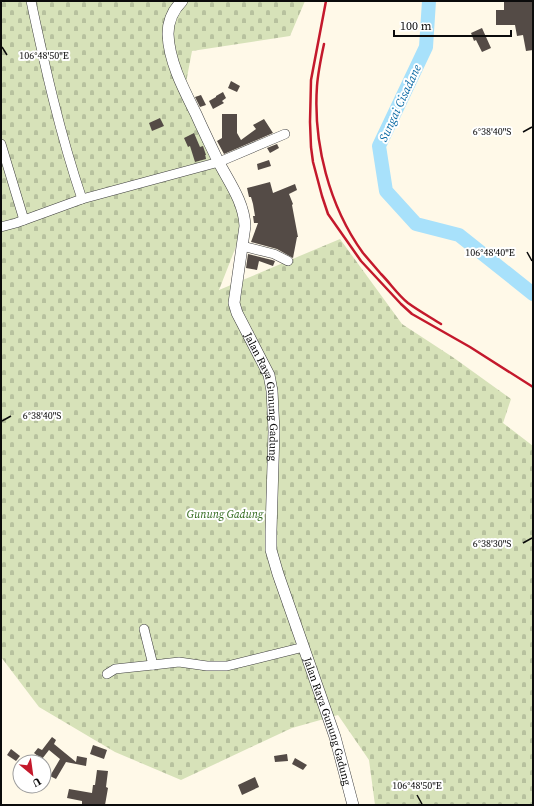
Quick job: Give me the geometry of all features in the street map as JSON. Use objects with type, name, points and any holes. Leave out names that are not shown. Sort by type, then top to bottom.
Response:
[{"type":"street","points":[[31,1],[47,72],[72,169],[82,199]]},
{"type":"street","name":"Jalan Raya Gunung Gadung","points":[[182,1],[172,14],[169,25],[168,34],[174,66],[182,86],[219,162],[235,191],[244,216],[245,226],[234,303],[237,314],[269,375],[272,391],[274,431],[271,512],[272,550],[278,574],[335,737],[353,805]]},
{"type":"street","points":[[1,227],[82,199],[219,162],[285,134]]},
{"type":"street","points":[[1,144],[24,220]]},
{"type":"street","points":[[242,246],[274,254],[288,261]]},
{"type":"street","points":[[144,629],[153,665]]},
{"type":"street","points":[[107,674],[115,669],[179,662],[207,666],[227,666],[304,647]]},
{"type":"green space","name":"Gunung Gadung","points":[[1,1],[305,1],[290,36],[192,51],[185,88],[219,162],[244,226],[219,290],[340,239],[402,324],[454,358],[511,399],[503,423],[533,446],[533,805],[375,805],[369,760],[338,715],[292,728],[181,780],[115,752],[39,707],[1,657]]},
{"type":"building","points":[[504,1],[533,1],[533,50],[526,51],[523,35],[517,36],[515,25],[496,25],[496,10],[504,10]]},
{"type":"building","points":[[482,28],[491,48],[482,52],[476,40],[474,41],[471,33]]},
{"type":"building","points":[[231,81],[240,86],[237,92],[228,88]]},
{"type":"building","points":[[223,92],[226,98],[222,101],[224,103],[213,109],[209,101]]},
{"type":"building","points":[[201,95],[206,105],[200,107],[195,97]]},
{"type":"building","points":[[222,114],[237,114],[237,133],[241,140],[256,129],[253,125],[264,119],[273,133],[224,154],[217,141],[222,138]]},
{"type":"building","points":[[160,118],[164,126],[152,131],[149,123]]},
{"type":"building","points":[[194,133],[200,147],[203,146],[206,155],[206,159],[195,162],[190,146],[188,147],[184,138]]},
{"type":"building","points":[[277,144],[279,148],[270,153],[267,148]]},
{"type":"building","points":[[269,160],[271,166],[258,170],[257,164]]},
{"type":"building","points":[[270,182],[273,193],[295,184],[297,190],[289,194],[293,204],[298,237],[293,258],[277,249],[251,242],[258,223],[254,223],[253,216],[255,216],[253,204],[251,197],[249,197],[247,188]]},
{"type":"building","points":[[248,254],[275,261],[273,266],[259,261],[257,270],[246,268]]},
{"type":"building","points":[[52,737],[56,740],[54,744],[76,762],[77,756],[87,758],[86,766],[66,762],[56,779],[52,777],[52,773],[60,759],[49,750],[46,754],[34,753],[38,748],[42,750]]},
{"type":"building","points":[[93,745],[107,750],[104,759],[90,754]]},
{"type":"building","points":[[11,749],[17,754],[12,754],[12,758],[7,755]]},
{"type":"building","points":[[287,754],[288,761],[275,762],[274,756]]},
{"type":"building","points":[[295,758],[307,765],[303,770],[292,764]]},
{"type":"building","points":[[97,770],[108,771],[106,787],[108,788],[105,805],[82,805],[82,801],[67,798],[69,789],[92,793],[93,785],[95,785]]},
{"type":"building","points":[[255,777],[259,787],[242,795],[238,785]]},
{"type":"waterway","name":"Sungai Cisadane","points":[[429,1],[426,47],[379,146],[386,191],[416,224],[459,235],[533,294]]},
{"type":"railway","points":[[326,1],[311,80],[310,122],[313,162],[328,214],[361,261],[412,314],[470,347],[533,387]]},
{"type":"railway","points":[[324,44],[319,70],[316,108],[321,151],[332,195],[351,235],[363,253],[397,293],[408,303],[441,324]]}]
